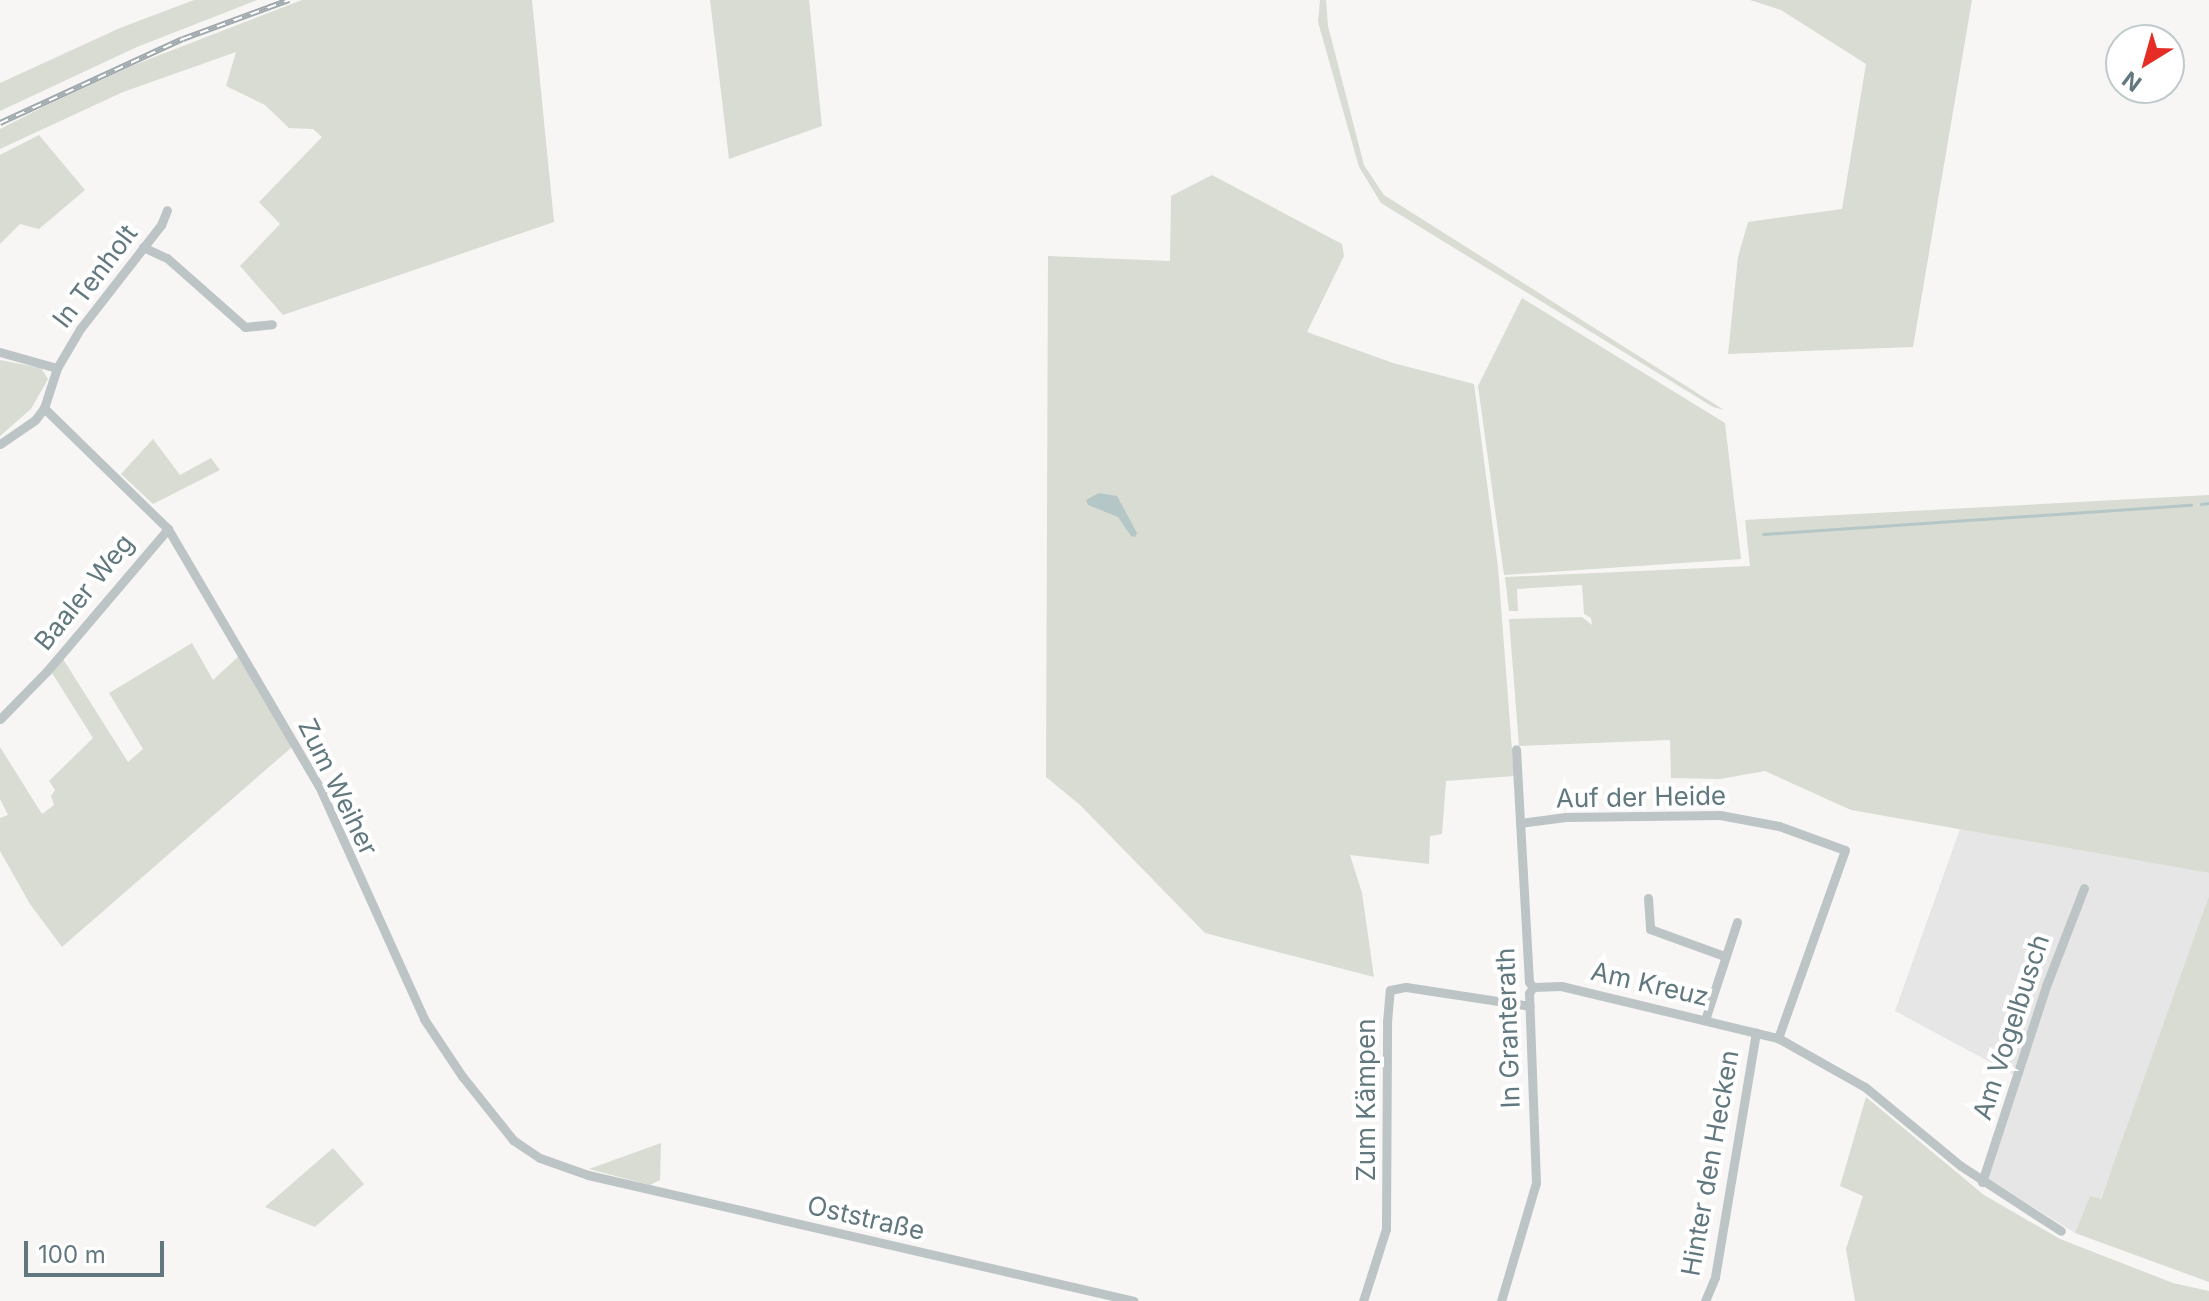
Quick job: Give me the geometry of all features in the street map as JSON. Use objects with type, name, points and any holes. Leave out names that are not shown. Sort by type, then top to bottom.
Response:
[{"type":"street","name":"In Tenholt","points":[[44,408],[57,368],[80,329],[166,218],[167,210]]},
{"type":"street","points":[[143,247],[167,258],[245,327],[272,324]]},
{"type":"street","name":"In Tenholt","points":[[0,352],[57,368]]},
{"type":"street","points":[[0,444],[35,420],[44,408]]},
{"type":"street","name":"Zum Weiher","points":[[44,408],[168,529],[319,786],[424,1019],[462,1076],[513,1140],[540,1158],[588,1175]]},
{"type":"street","name":"Baaler Weg","points":[[0,719],[47,671],[168,529]]},
{"type":"street","name":"In Granterath","points":[[1501,1301],[1536,1183],[1529,993],[1533,987],[1529,982],[1516,749]]},
{"type":"street","name":"Auf der Heide","points":[[1520,823],[1566,817],[1720,815],[1779,826],[1845,850],[1778,1038]]},
{"type":"street","name":"Am Vogelbusch","points":[[1982,1182],[2046,986],[2084,888]]},
{"type":"street","points":[[1648,898],[1650,929],[1724,956]]},
{"type":"street","points":[[1705,1020],[1737,922]]},
{"type":"street","name":"Am Kreuz","points":[[1533,987],[1561,986],[1756,1032]]},
{"type":"street","name":"Zum Kämpen","points":[[1363,1301],[1386,1229],[1387,1022],[1390,990],[1406,987],[1530,1006]]},
{"type":"street","points":[[1756,1032],[1778,1038],[1865,1087],[1982,1182],[2061,1231]]},
{"type":"street","name":"Hinter den Hecken","points":[[1705,1301],[1715,1277],[1756,1032]]},
{"type":"street","name":"Oststraße","points":[[588,1175],[1134,1301]]},
{"type":"shaded area","points":[[194,0],[257,0],[137,47],[0,111],[0,83],[120,28]]},
{"type":"shaded area","points":[[302,0],[532,0],[554,222],[283,315],[240,266],[280,224],[259,202],[322,137],[313,129],[289,128],[265,105],[226,86],[236,52],[123,92],[0,149],[0,129],[47,105],[134,65]]},
{"type":"shaded area","points":[[710,0],[809,0],[822,126],[729,159]]},
{"type":"shaded area","points":[[1320,0],[1326,0],[1328,26],[1364,165],[1384,195],[1724,410],[1713,407],[1381,203],[1359,167],[1318,22]]},
{"type":"shaded area","points":[[1750,0],[1972,0],[1913,347],[1728,354],[1738,257],[1748,222],[1842,209],[1866,64],[1781,10]]},
{"type":"shaded area","points":[[39,135],[85,190],[39,229],[20,224],[0,244],[0,155]]},
{"type":"shaded area","points":[[1212,175],[1342,244],[1344,256],[1307,332],[1393,363],[1474,384],[1498,567],[1514,776],[1446,781],[1442,834],[1430,836],[1429,864],[1350,855],[1362,893],[1374,977],[1205,933],[1080,805],[1046,777],[1048,256],[1170,261],[1171,196]]},
{"type":"shaded area","points":[[1522,298],[1725,423],[1741,559],[1504,575],[1478,386]]},
{"type":"shaded area","points":[[0,360],[41,368],[48,379],[31,409],[0,436]]},
{"type":"shaded area","points":[[153,439],[180,475],[211,458],[220,470],[153,504],[121,474]]},
{"type":"shaded area","points":[[1099,493],[1117,496],[1137,533],[1135,537],[1131,536],[1118,517],[1088,505],[1086,500]]},
{"type":"shaded area","points":[[2209,495],[2209,873],[1851,810],[1765,771],[1720,779],[1671,778],[1670,740],[1519,746],[1509,619],[1582,617],[1592,625],[1591,618],[1584,614],[1582,585],[1517,589],[1518,611],[1509,611],[1505,577],[1750,566],[1745,520]]},
{"type":"shaded area","points":[[192,643],[213,680],[240,655],[292,747],[62,947],[30,904],[0,851],[0,818],[8,815],[0,799],[0,747],[42,814],[54,805],[51,796],[55,790],[49,781],[93,738],[52,673],[63,659],[128,762],[143,749],[109,693]]},
{"type":"shaded area","points":[[1960,829],[2209,873],[2209,896],[2156,1053],[2100,1200],[2090,1197],[2075,1233],[1982,1175],[2014,1075],[1895,1011]]},
{"type":"shaded area","points":[[2209,896],[2209,1282],[2075,1233],[2090,1196],[2101,1199]]},
{"type":"shaded area","points":[[1866,1097],[1984,1195],[2060,1239],[2173,1283],[2209,1291],[2209,1301],[1855,1301],[1846,1249],[1863,1196],[1840,1186]]},
{"type":"shaded area","points":[[661,1143],[660,1180],[650,1185],[589,1169]]},
{"type":"shaded area","points":[[333,1148],[364,1184],[315,1227],[265,1207]]},
{"type":"waterway","points":[[2201,504],[2209,503]]},
{"type":"waterway","points":[[1763,534],[2191,505]]},
{"type":"railway","points":[[0,123],[183,39],[289,0]]}]
